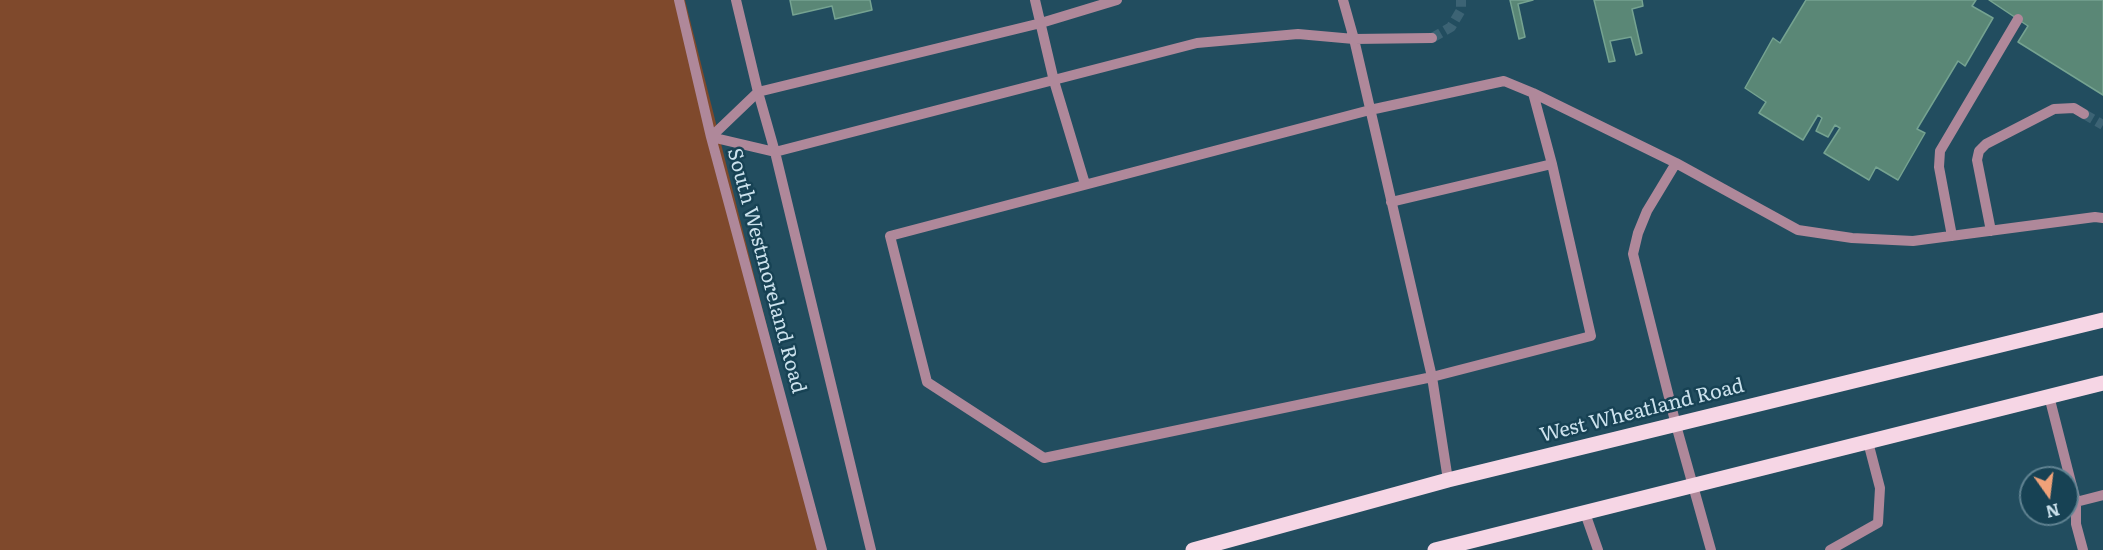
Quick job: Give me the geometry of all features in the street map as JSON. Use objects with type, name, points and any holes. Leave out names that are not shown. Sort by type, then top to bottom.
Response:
[{"type":"main road","name":"West Wheatland Road","points":[[1193,550],[1448,480],[2103,320]]},
{"type":"main road","points":[[1441,549],[2103,383]]},
{"type":"street","name":"South Westmoreland Road","points":[[679,0],[711,137],[822,550]]},
{"type":"street","name":"South Westmoreland Road","points":[[736,0],[871,550]]},
{"type":"street","points":[[1035,0],[1054,81],[1085,184]]},
{"type":"street","points":[[711,137],[758,92],[1041,23],[1117,0]]},
{"type":"street","points":[[1342,0],[1354,39],[1432,377],[1448,480]]},
{"type":"street","points":[[1952,236],[1939,167],[1941,151],[2018,19]]},
{"type":"street","points":[[711,137],[775,152],[1197,43],[1298,34],[1354,39],[1432,38]]},
{"type":"street","points":[[1533,93],[1552,164],[1591,336],[1432,377],[1044,458],[927,382],[890,236],[1370,110],[1504,81],[1533,93],[1676,163],[1798,230],[1852,238],[1913,241],[2095,217],[2103,218]]},
{"type":"street","points":[[1991,231],[1977,160],[1979,151],[1986,144],[2054,109],[2074,108],[2084,114]]},
{"type":"street","points":[[1676,163],[1647,211],[1633,254],[1676,425],[1711,550]]},
{"type":"street","points":[[1391,201],[1552,164]]},
{"type":"street","points":[[2049,396],[2067,466]]},
{"type":"street","points":[[1830,550],[1878,523],[1881,488],[1868,442]]},
{"type":"street","points":[[2079,501],[2103,495]]},
{"type":"street","points":[[1586,513],[1598,550]]},
{"type":"street","points":[[2077,526],[2083,550]]},
{"type":"shaded area","points":[[0,0],[685,0],[823,550],[0,550]]},
{"type":"building","points":[[790,0],[870,0],[872,10],[835,19],[832,6],[793,15]]},
{"type":"building","points":[[1510,0],[1533,0],[1518,4],[1525,37],[1519,39]]},
{"type":"building","points":[[1594,0],[1642,0],[1643,6],[1632,9],[1642,53],[1636,55],[1631,37],[1610,41],[1615,61],[1609,62]]},
{"type":"building","points":[[1806,0],[1976,0],[1972,6],[1993,18],[1965,66],[1958,61],[1917,129],[1925,133],[1898,180],[1876,167],[1869,180],[1824,153],[1840,128],[1835,125],[1828,137],[1816,131],[1822,118],[1818,115],[1803,140],[1759,113],[1766,102],[1745,88],[1773,38],[1780,43]]},
{"type":"building","points":[[1989,0],[2103,0],[2103,95],[2018,42],[2028,26]]},
{"type":"tunnel","points":[[1432,38],[1451,27],[1461,10],[1461,0]]},
{"type":"tunnel","points":[[2084,114],[2103,125]]}]
